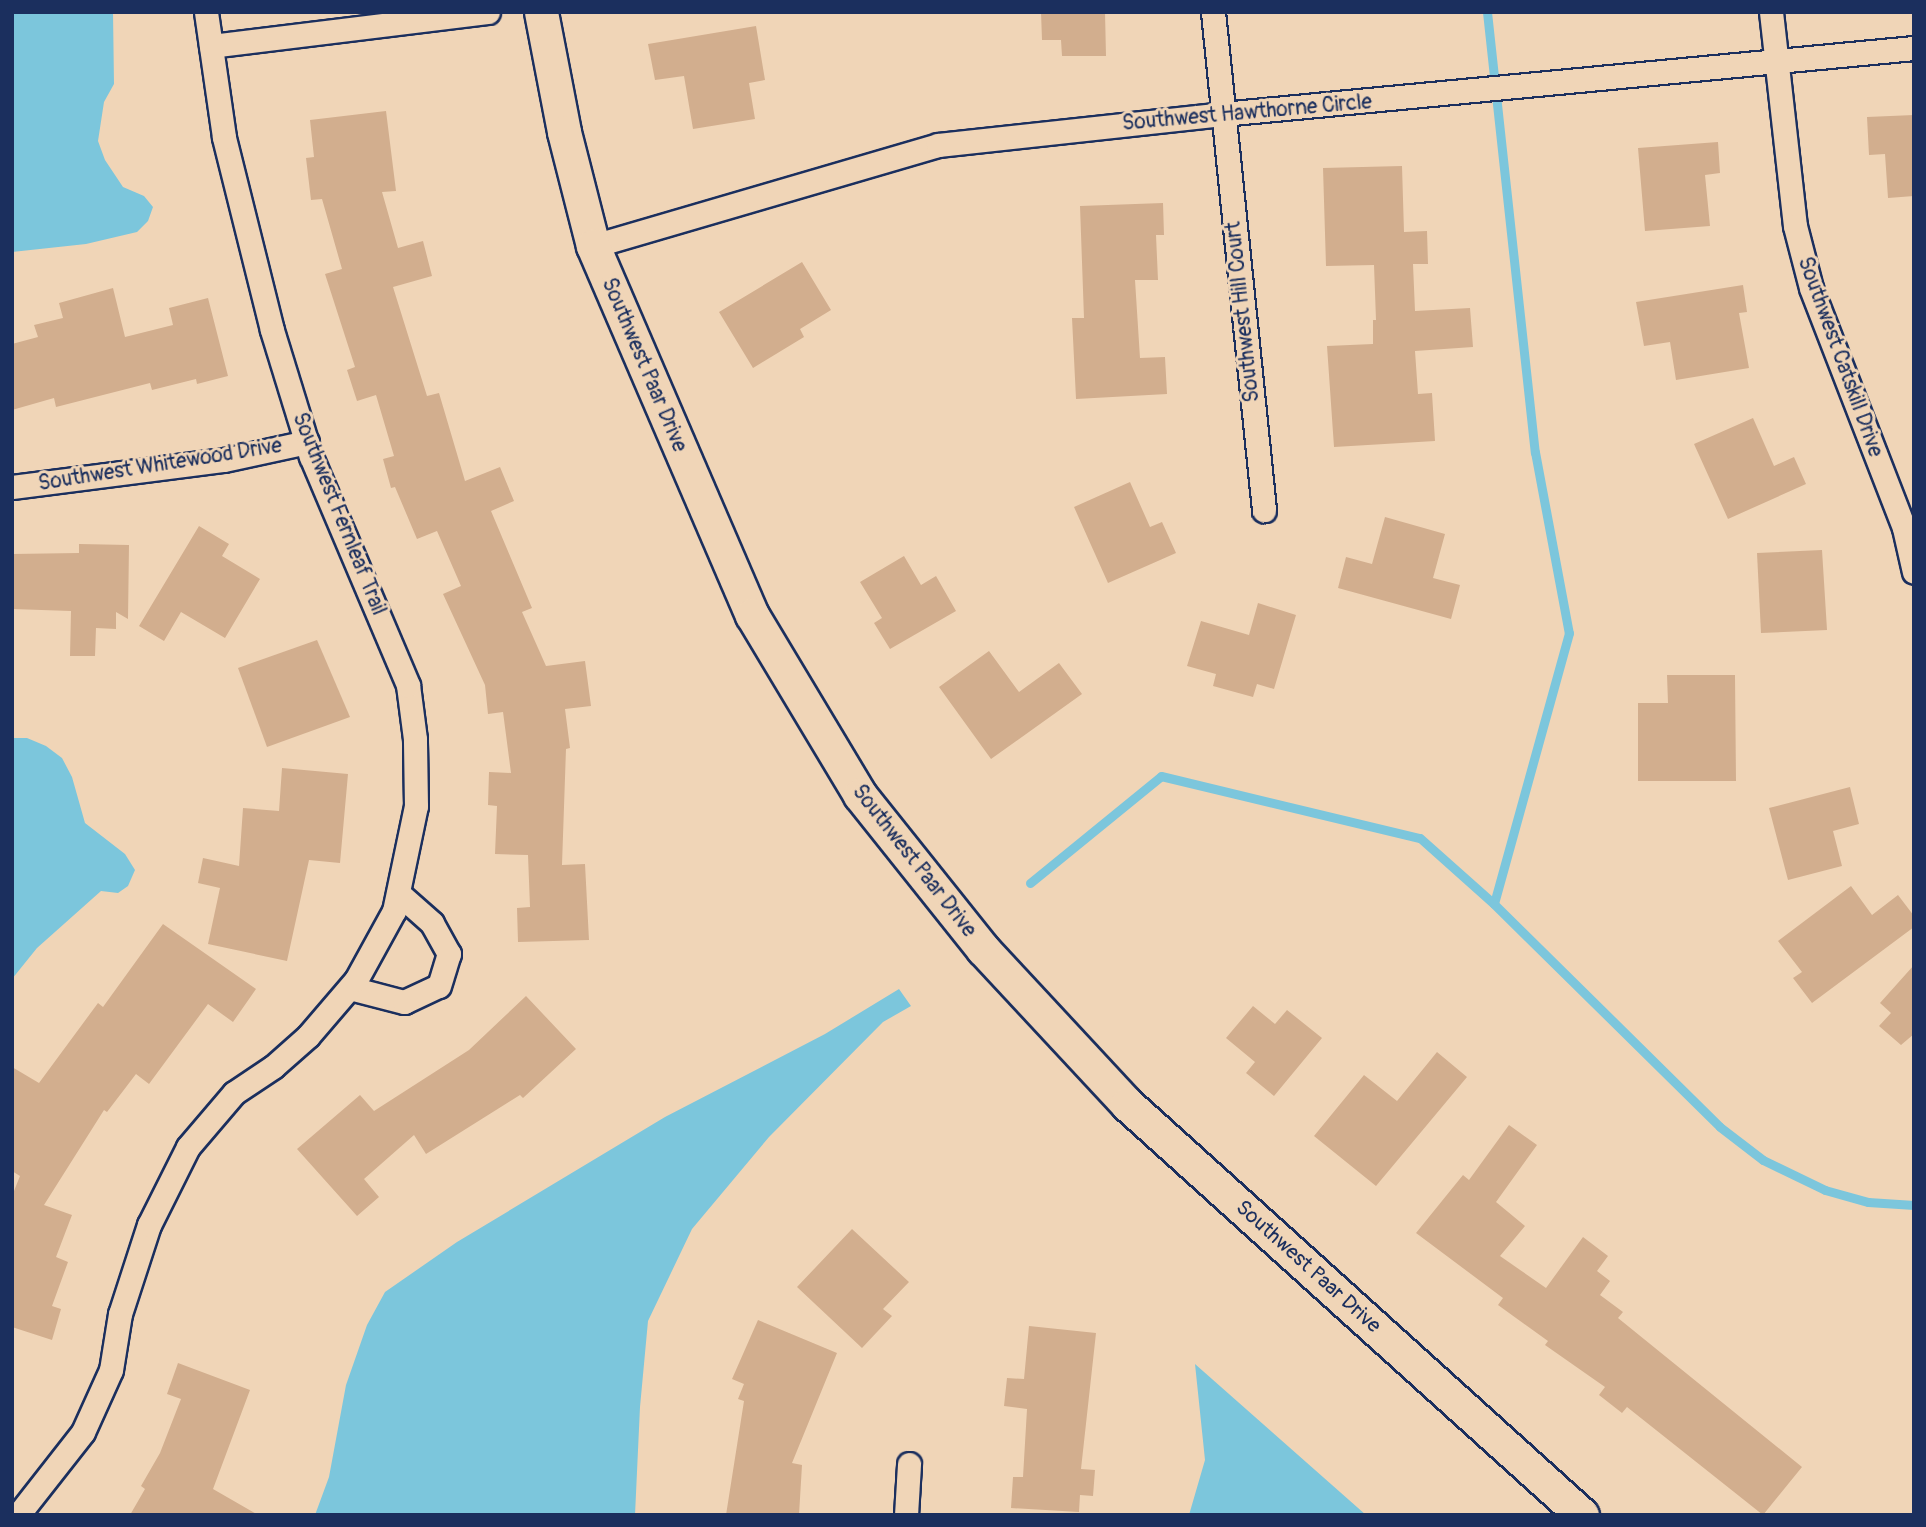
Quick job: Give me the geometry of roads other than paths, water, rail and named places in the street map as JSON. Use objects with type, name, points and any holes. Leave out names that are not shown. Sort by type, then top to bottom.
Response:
[{"type":"street","name":"Southwest Fernleaf Trail","points":[[18,1515],[83,1433],[111,1370],[120,1314],[149,1225],[188,1147],[234,1093],[273,1067],[309,1036],[350,988],[394,911],[416,806],[415,738],[408,685],[307,442],[272,330],[224,137],[206,12]]},
{"type":"street","points":[[211,46],[488,12]]},
{"type":"street","name":"Southwest Paar Drive","points":[[541,12],[564,132],[593,246],[752,614],[860,795],[983,950],[1127,1104],[1582,1515]]},
{"type":"street","name":"Southwest Hill Court","points":[[1213,12],[1264,510]]},
{"type":"street","name":"Southwest Catskill Drive","points":[[1771,12],[1795,226],[1811,288],[1905,528],[1914,572]]},
{"type":"street","name":"Southwest Hawthorne Circle","points":[[593,246],[938,145],[1222,114],[1914,48]]},
{"type":"street","name":"Southwest Whitewood Drive","points":[[12,487],[224,460],[307,442]]},
{"type":"street","points":[[350,988],[404,1002],[439,986],[449,954],[432,923],[398,893]]},
{"type":"street","points":[[906,1515],[909,1464]]},
{"type":"water","points":[[12,12],[113,12],[114,84],[104,102],[98,141],[105,160],[123,187],[144,196],[153,207],[148,221],[137,232],[86,244],[12,252]]},
{"type":"water","points":[[12,738],[27,738],[46,746],[62,758],[72,777],[85,823],[125,854],[135,870],[128,886],[118,893],[101,891],[37,948],[12,979]]},
{"type":"water","points":[[899,989],[911,1006],[883,1022],[769,1137],[692,1229],[648,1321],[640,1407],[635,1515],[315,1515],[329,1477],[346,1385],[367,1325],[385,1292],[457,1242],[665,1117],[825,1034]]},
{"type":"water","points":[[1195,1364],[1366,1515],[1189,1515],[1205,1460]]},
{"type":"waterway","points":[[1487,12],[1535,452],[1569,633],[1494,904]]},
{"type":"waterway","points":[[1030,883],[1161,776],[1420,838],[1494,904],[1720,1127],[1763,1160],[1825,1190],[1868,1202],[1914,1205]]}]
